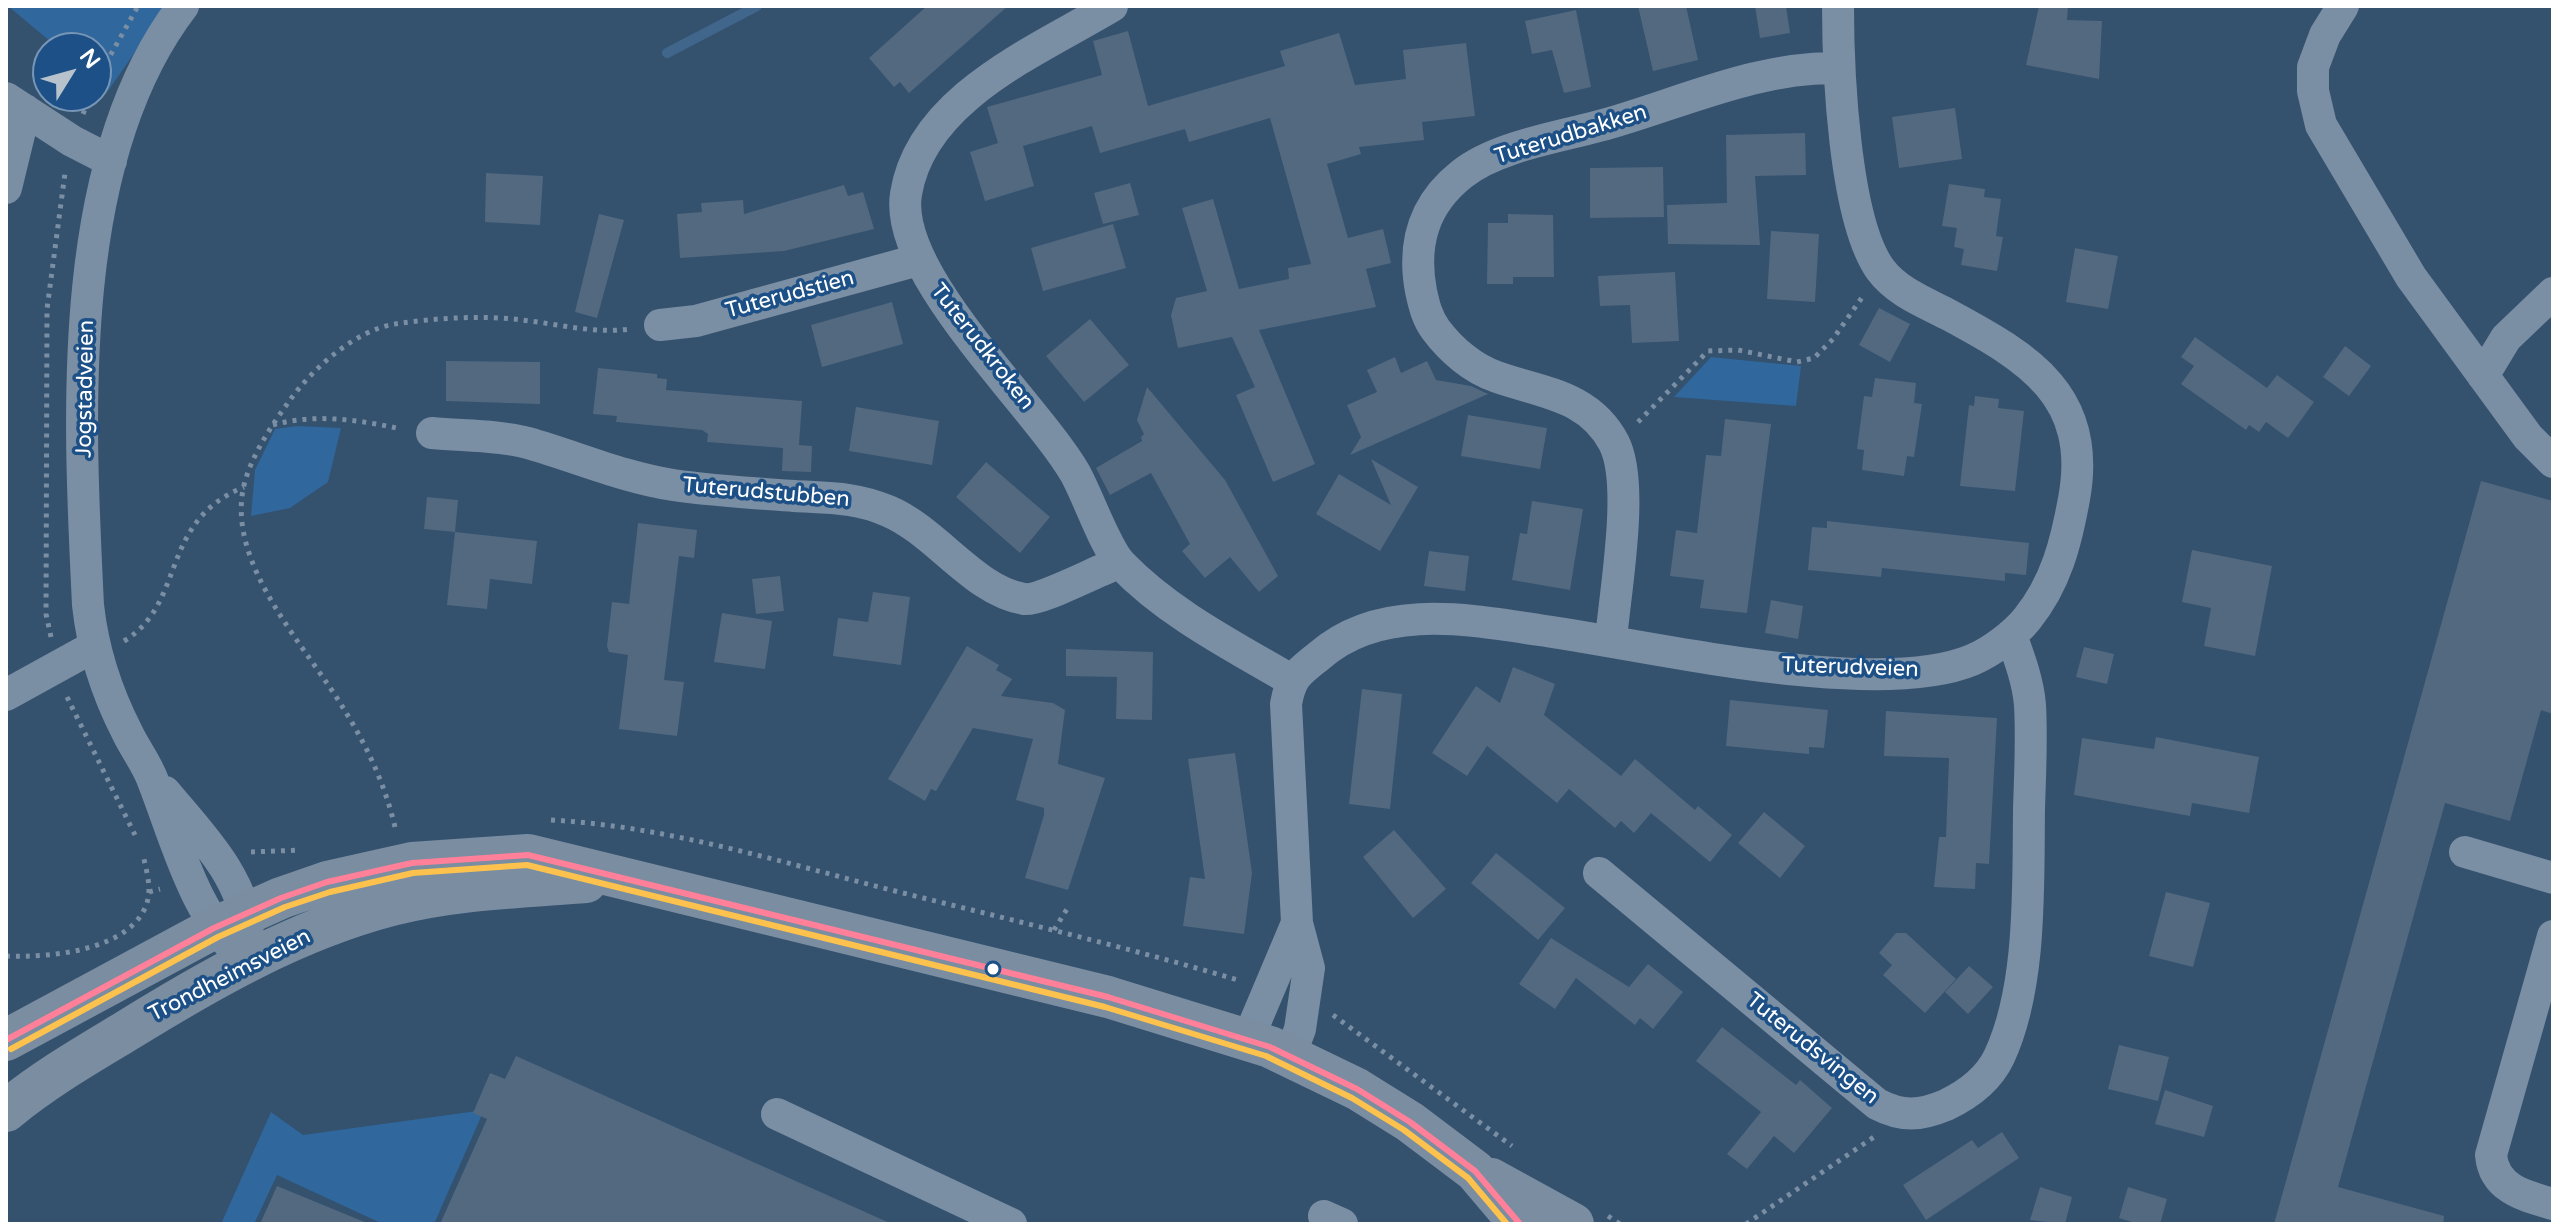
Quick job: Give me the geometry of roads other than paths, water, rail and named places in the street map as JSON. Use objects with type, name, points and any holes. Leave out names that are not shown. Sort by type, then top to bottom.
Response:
[{"type":"main road","name":"Trondheimsveien","points":[[6,1040],[230,920],[362,873],[446,859],[528,855],[620,880],[947,955],[1108,997],[1248,1039],[1290,1056],[1384,1105],[1475,1171],[1586,1217]]},
{"type":"main road","name":"Trondheimsveien","points":[[6,1111],[84,1057],[247,962],[299,937],[391,905],[482,890],[620,880]]},
{"type":"main road","name":"Trondheimsveien","points":[[1475,1171],[1520,1224]]},
{"type":"street","name":"Jogstadveien","points":[[183,6],[141,74],[111,161],[97,222],[85,322],[85,555],[94,653],[127,733],[152,778],[222,863],[230,920],[247,962]]},
{"type":"street","name":"Tuterudkroken","points":[[1112,6],[952,107],[929,135],[905,196],[907,223],[918,260],[969,335],[1041,421],[1075,473],[1119,563],[1220,639],[1291,680]]},
{"type":"street","name":"Tuterudveien","points":[[1291,680],[1329,647],[1356,631],[1390,620],[1437,619],[1512,626],[1789,668],[1892,674],[1931,671],[1973,659],[2011,635],[2027,619],[2060,565],[2078,480],[2073,427],[2057,391],[2039,370],[2019,354],[1902,291],[1881,270],[1861,226],[1841,108],[1838,6]]},
{"type":"street","points":[[2343,6],[2325,35],[2313,67],[2313,91],[2321,125],[2411,277],[2528,437],[2553,462]]},
{"type":"street","name":"Tuterudbakken","points":[[1611,640],[1622,523],[1623,473],[1615,445],[1604,426],[1581,405],[1552,391],[1495,377],[1462,358],[1436,331],[1427,317],[1417,270],[1419,235],[1429,209],[1464,172],[1505,151],[1754,80],[1816,68],[1838,68]]},
{"type":"street","points":[[6,188],[15,104],[111,161]]},
{"type":"street","name":"Tuterudstien","points":[[660,325],[696,321],[918,260]]},
{"type":"street","points":[[2483,376],[2506,338],[2553,293]]},
{"type":"street","name":"Tuterudstubben","points":[[432,433],[526,442],[612,472],[671,484],[721,491],[843,497],[889,511],[930,536],[985,582],[1007,594],[1028,599],[1049,594],[1086,574],[1119,563]]},
{"type":"street","name":"Tuterudsvingen","points":[[1599,873],[1834,1071],[1897,1114],[1930,1112],[1983,1082],[2009,1033],[2027,913],[2030,704],[2011,635]]},
{"type":"street","points":[[6,695],[94,653]]},
{"type":"street","points":[[1290,1056],[1300,1029],[1309,968],[1297,923],[1286,704],[1291,680]]},
{"type":"street","points":[[2465,852],[2553,878]]},
{"type":"street","points":[[1248,1039],[1297,923]]},
{"type":"street","points":[[2553,936],[2491,1155],[2492,1166],[2506,1186],[2516,1193],[2553,1204]]},
{"type":"street","points":[[777,1114],[1011,1224]]},
{"type":"waterway","points":[[667,53],[757,6]]}]
